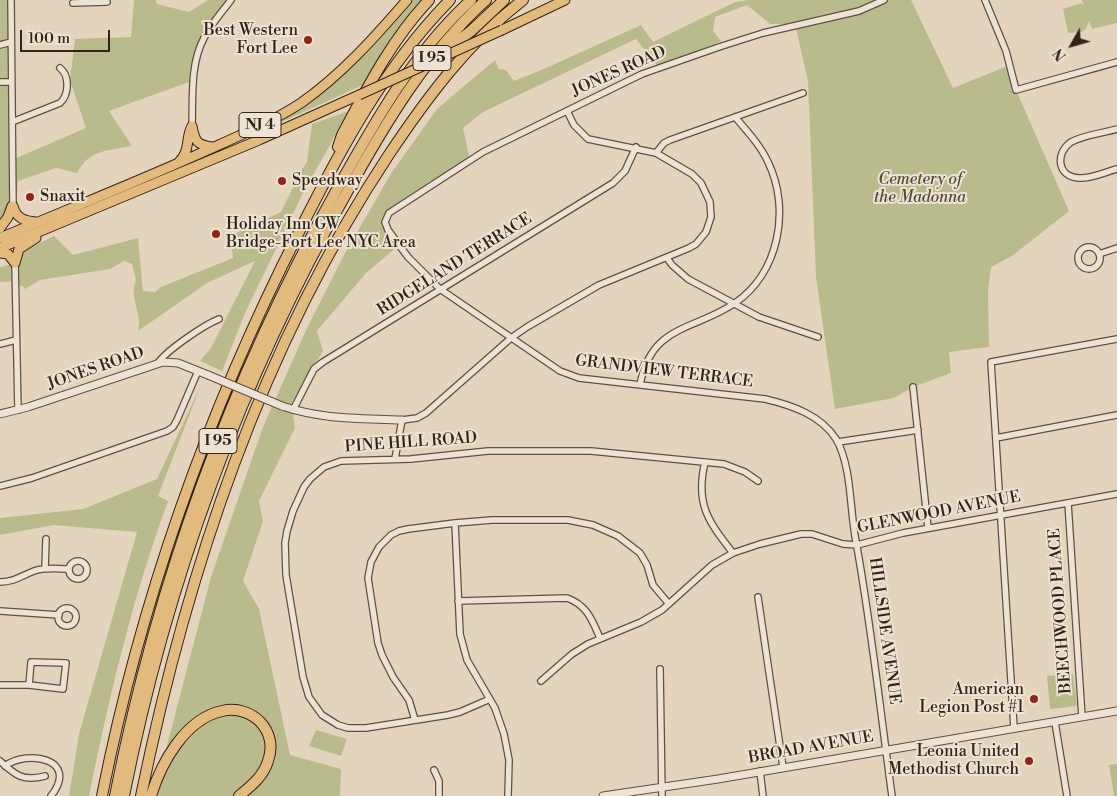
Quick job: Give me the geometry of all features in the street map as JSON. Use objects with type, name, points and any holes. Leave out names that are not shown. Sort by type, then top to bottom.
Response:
[{"type":"highway","name":"NJ 4","points":[[0,238],[178,163],[275,118],[312,94],[361,50],[407,0]]},
{"type":"highway","points":[[330,172],[342,135],[373,78],[397,39],[429,0]]},
{"type":"highway","name":"I 95","points":[[102,796],[121,707],[142,626],[193,470],[223,395],[257,318],[301,227],[358,123],[397,63],[422,30],[450,0]]},
{"type":"highway","name":"I 95","points":[[115,796],[140,683],[172,571],[209,466],[248,370],[304,251],[338,188],[397,88],[449,22],[472,0]]},
{"type":"highway","name":"I 95","points":[[124,796],[152,673],[182,569],[218,466],[270,341],[320,241],[394,112],[436,52],[486,0]]},
{"type":"highway","points":[[432,62],[471,31],[504,0]]},
{"type":"highway","name":"I 95","points":[[141,796],[171,670],[203,558],[243,440],[280,354],[343,230],[371,182],[402,137],[460,61],[492,26],[523,0]]},
{"type":"highway","name":"NJ 4","points":[[0,248],[265,137],[565,0]]},
{"type":"highway","points":[[192,126],[196,141],[213,147]]},
{"type":"highway","points":[[178,163],[186,152],[189,132],[192,126]]},
{"type":"highway","points":[[12,206],[15,214],[20,218],[39,222]]},
{"type":"highway","points":[[0,228],[8,217],[12,206]]},
{"type":"highway","points":[[15,263],[18,251],[24,245],[66,220]]},
{"type":"highway","points":[[0,253],[8,254],[15,263]]},
{"type":"highway","points":[[151,796],[166,760],[189,730],[203,719],[215,713],[234,710],[248,713],[259,720],[267,730],[271,746],[269,758],[261,774],[239,796]]},
{"type":"street","points":[[11,0],[12,206]]},
{"type":"street","points":[[192,126],[194,71],[199,49],[210,27],[231,0]]},
{"type":"street","name":"JONES ROAD","points":[[386,217],[393,210],[483,152],[642,74],[719,46],[795,24],[859,11],[884,0]]},
{"type":"street","points":[[985,0],[1006,51],[1016,90],[1117,62]]},
{"type":"street","points":[[73,3],[107,2]]},
{"type":"street","points":[[0,45],[11,42]]},
{"type":"street","points":[[12,122],[63,100],[66,91],[65,74],[60,68]]},
{"type":"street","points":[[0,82],[11,82]]},
{"type":"street","points":[[656,152],[670,140],[803,93]]},
{"type":"street","points":[[158,363],[178,363],[282,406],[315,416],[402,420],[417,418],[426,413],[511,338],[527,327],[599,285],[667,258],[689,248],[701,239],[709,225],[711,210],[708,196],[701,183],[692,174],[656,152],[636,147],[597,142],[588,138],[574,125],[567,111]]},
{"type":"street","points":[[640,385],[648,358],[659,344],[680,329],[734,304],[742,298],[757,281],[770,259],[777,236],[780,210],[777,186],[769,163],[756,142],[734,116]]},
{"type":"street","points":[[1117,129],[1070,143],[1060,156],[1060,165],[1066,174],[1081,178],[1117,169]]},
{"type":"street","name":"RIDGELAND TERRACE","points":[[293,410],[314,369],[613,183],[625,171],[636,147]]},
{"type":"street","name":"GRANDVIEW TERRACE","points":[[386,217],[386,226],[394,239],[408,257],[440,290],[560,372],[579,378],[765,399],[782,403],[818,420],[833,434],[838,442]]},
{"type":"street","points":[[1099,254],[1117,248]]},
{"type":"street","points":[[667,258],[688,279],[734,304],[768,321],[818,337]]},
{"type":"street","points":[[15,263],[18,410]]},
{"type":"street","name":"JONES ROAD","points":[[0,414],[18,410],[158,363],[167,352],[208,324],[219,320]]},
{"type":"street","points":[[1014,728],[991,362],[1117,339]]},
{"type":"street","points":[[0,344],[16,340]]},
{"type":"street","points":[[0,486],[32,478],[167,431],[173,427],[177,420],[198,371]]},
{"type":"street","points":[[913,387],[928,528]]},
{"type":"street","points":[[996,438],[1117,415]]},
{"type":"street","points":[[395,460],[402,420]]},
{"type":"street","points":[[838,442],[918,430]]},
{"type":"street","name":"HILLSIDE AVENUE","points":[[838,442],[844,458],[892,796]]},
{"type":"street","name":"PINE HILL ROAD","points":[[490,699],[460,712],[357,729],[348,728],[330,720],[315,707],[305,683],[284,560],[287,531],[293,511],[304,487],[317,472],[332,463],[341,461],[395,460],[488,451],[591,451],[704,462],[735,467],[758,481]]},
{"type":"street","points":[[704,462],[700,486],[703,504],[713,526],[733,553]]},
{"type":"street","name":"GLENWOOD AVENUE","points":[[541,681],[577,651],[600,638],[640,622],[669,604],[701,574],[733,553],[760,544],[801,534],[812,534],[843,544],[857,545],[928,528],[1117,494]]},
{"type":"street","name":"BEECHWOOD PLACE","points":[[1068,502],[1082,717]]},
{"type":"street","points":[[415,720],[409,700],[393,677],[382,655],[368,578],[371,562],[379,547],[391,536],[408,528],[455,522],[492,520],[568,520],[587,524],[618,536],[640,553],[647,565],[653,585],[669,604]]},
{"type":"street","points":[[455,522],[458,601],[463,647],[472,670],[490,699],[501,723],[507,747],[508,796]]},
{"type":"street","points":[[45,569],[46,539]]},
{"type":"street","points":[[0,582],[12,581],[34,571],[45,569],[69,570]]},
{"type":"street","points":[[458,601],[567,598],[584,608],[593,620],[600,638]]},
{"type":"street","points":[[758,598],[783,767]]},
{"type":"street","points":[[0,611],[59,615]]},
{"type":"street","points":[[0,685],[63,689],[66,663],[31,662],[29,686]]},
{"type":"street","points":[[660,669],[662,796]]},
{"type":"street","name":"BROAD AVENUE","points":[[603,796],[662,788],[1055,722],[1115,710]]},
{"type":"street","points":[[1055,722],[1067,796]]},
{"type":"street","points":[[45,776],[30,779],[24,778],[15,775],[3,764],[15,760],[47,759],[52,762],[57,766],[59,774],[58,783],[51,796]]},
{"type":"street","points":[[434,770],[439,781],[439,796]]},
{"type":"street","points":[[760,771],[763,796]]},
{"type":"green space","points":[[0,0],[9,0],[14,159],[86,128],[70,80],[75,39],[131,37],[134,0],[156,0],[157,4],[189,12],[208,0],[231,0],[204,38],[193,84],[189,82],[109,111],[132,146],[100,152],[88,159],[77,173],[56,168],[18,181],[14,216],[0,222]]},
{"type":"green space","points":[[414,0],[426,0],[365,84],[273,126],[312,101],[380,36]]},
{"type":"green space","name":"Cemetery of the Madonna","points":[[749,0],[911,0],[953,88],[1010,65],[1016,90],[1069,211],[1012,256],[991,267],[988,293],[989,347],[949,352],[951,373],[913,387],[894,398],[835,409],[816,277],[808,81],[795,24],[770,24],[747,5],[715,17],[713,31],[721,41],[659,68],[636,39],[483,112],[463,128],[470,160],[393,210],[385,222],[399,245],[366,273],[317,331],[323,351],[291,404],[295,428],[259,501],[263,521],[243,581],[259,609],[290,755],[341,769],[340,796],[156,796],[159,776],[211,577],[263,427],[307,328],[345,253],[392,172],[437,109],[495,60],[499,69],[506,70],[514,81],[641,25],[653,42],[735,2]]},
{"type":"green space","points":[[1082,0],[1117,0],[1117,23],[1092,29],[1089,21],[1086,29],[1081,32],[1068,33],[1063,9],[1081,3],[1083,5]]},
{"type":"green space","points":[[349,111],[303,193],[245,313],[222,371],[200,361],[211,348],[255,261],[207,283],[138,331],[139,318],[134,299],[136,280],[132,264],[124,261],[110,269],[40,280],[25,289],[23,286],[15,284],[15,281],[0,282],[0,267],[19,262],[24,251],[54,236],[73,255],[138,238],[143,291],[155,292],[161,287],[233,258],[230,236],[281,212],[307,162],[312,124]]},
{"type":"green space","points":[[201,385],[158,496],[168,501],[155,537],[123,647],[89,796],[69,796],[79,734],[137,532],[53,525],[0,535],[0,518],[83,509],[157,479]]},
{"type":"green space","points":[[1073,674],[1077,706],[1050,709],[1047,676]]},
{"type":"green space","points":[[316,730],[347,739],[341,756],[309,746]]},
{"type":"green space","points":[[1117,764],[1117,796],[1114,796],[1109,765]]},
{"type":"place","name":"Best Western Fort Lee","points":[[308,40]]},
{"type":"place","name":"Speedway","points":[[282,181]]},
{"type":"place","name":"Snaxit","points":[[30,197]]},
{"type":"place","name":"Holiday Inn GW Bridge-Fort Lee NYC Area","points":[[216,234]]},
{"type":"place","name":"American Legion Post #1","points":[[1034,699]]},
{"type":"place","name":"Leonia United Methodist Church","points":[[1029,761]]}]
